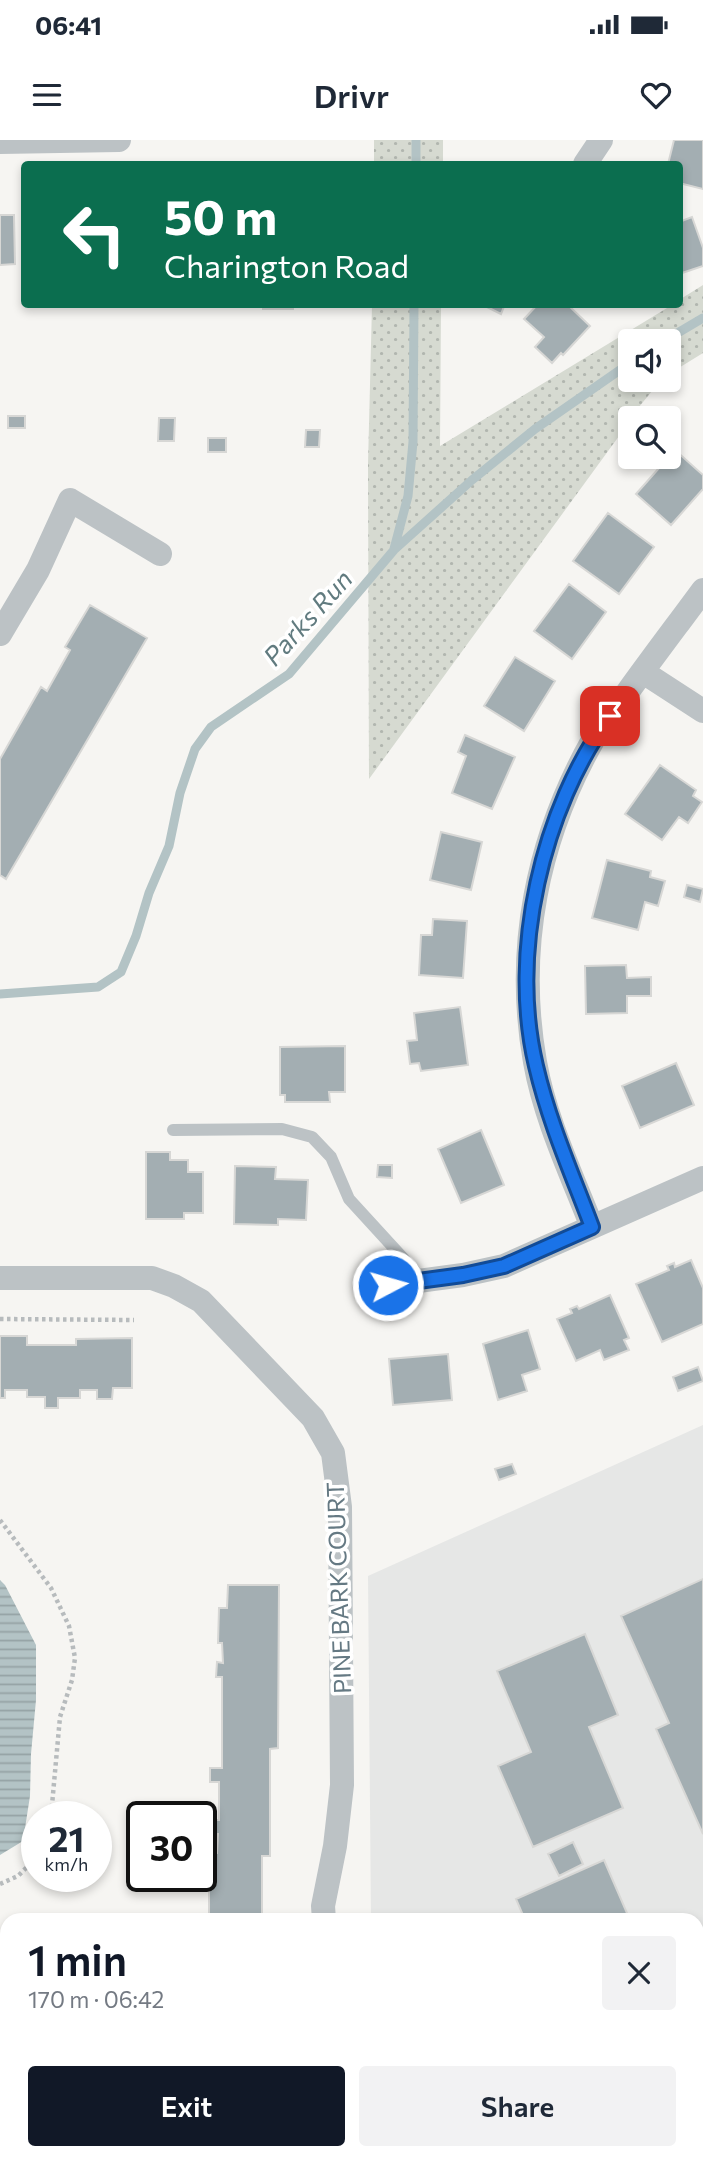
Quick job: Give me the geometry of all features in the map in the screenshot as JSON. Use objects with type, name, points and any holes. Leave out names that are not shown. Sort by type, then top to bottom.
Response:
[{"type":"street","points":[[0,142],[120,140]]},
{"type":"street","points":[[587,161],[601,140]]},
{"type":"street","points":[[0,634],[37,570],[70,500],[160,554]]},
{"type":"street","points":[[592,1227],[550,1118],[535,1063],[527,994],[530,932],[541,865],[560,805],[594,738],[703,590]]},
{"type":"street","points":[[643,671],[703,711]]},
{"type":"street","points":[[388,1285],[504,1266],[703,1178]]},
{"type":"street","name":"PINE BARK COURT","points":[[0,1278],[152,1278],[174,1286],[201,1301],[283,1386],[313,1418],[332,1453],[340,1507],[342,1785],[324,1913]]},
{"type":"lane","points":[[173,1130],[282,1129],[312,1138],[331,1157],[349,1199],[424,1281]]},
{"type":"path","points":[[0,1319],[134,1320]]},
{"type":"path","points":[[0,1521],[51,1588],[69,1626],[75,1658],[72,1680],[60,1717],[52,1801]]},
{"type":"path","points":[[0,1884],[21,1873]]},
{"type":"shaded area","points":[[374,140],[443,140],[443,161],[374,161]]},
{"type":"shaded area","points":[[703,285],[703,353],[681,367],[681,329],[633,329],[667,308],[683,308],[683,298]]},
{"type":"shaded area","points":[[372,308],[441,308],[440,446],[618,338],[618,392],[651,392],[640,406],[618,406],[618,437],[369,779],[368,464]]},
{"type":"shaded area","points":[[703,1425],[703,1913],[371,1913],[368,1576]]},
{"type":"shaded area","points":[[0,1580],[36,1645],[36,1700],[30,1796],[29,1801],[21,1801],[21,1842],[0,1855]]},
{"type":"building","points":[[674,140],[703,140],[703,189],[683,184],[683,161],[669,161]]},
{"type":"building","points":[[0,215],[14,215],[15,264],[0,265]]},
{"type":"building","points":[[692,217],[703,248],[703,266],[683,273],[683,220]]},
{"type":"building","points":[[489,308],[503,308],[501,314]]},
{"type":"building","points":[[534,308],[571,308],[590,326],[552,363],[535,347],[544,337],[524,319]]},
{"type":"building","points":[[8,416],[25,416],[25,428],[8,428]]},
{"type":"building","points":[[159,418],[175,418],[174,441],[158,441]]},
{"type":"building","points":[[306,430],[320,430],[319,447],[305,447]]},
{"type":"building","points":[[208,438],[226,438],[226,452],[208,452]]},
{"type":"building","points":[[681,455],[703,475],[703,489],[671,525],[636,494],[658,469],[681,469]]},
{"type":"building","points":[[608,513],[654,547],[619,594],[573,561]]},
{"type":"building","points":[[569,584],[606,612],[572,659],[534,631]]},
{"type":"building","points":[[90,605],[147,638],[6,879],[0,875],[0,759],[41,687],[47,691],[70,650],[65,647]]},
{"type":"building","points":[[515,657],[555,681],[524,731],[484,706]]},
{"type":"building","points":[[465,735],[515,757],[492,809],[452,793],[466,756],[458,752]]},
{"type":"building","points":[[660,765],[696,790],[693,796],[702,802],[688,823],[679,817],[662,840],[625,814]]},
{"type":"building","points":[[441,832],[482,842],[471,890],[430,880]]},
{"type":"building","points":[[607,860],[651,871],[650,877],[665,881],[658,906],[645,902],[638,930],[592,918]]},
{"type":"building","points":[[687,885],[703,889],[700,902],[684,897]]},
{"type":"building","points":[[433,919],[467,921],[463,978],[419,975],[421,935],[432,935]]},
{"type":"building","points":[[626,965],[627,978],[651,977],[651,996],[627,996],[627,1013],[586,1014],[585,966]]},
{"type":"building","points":[[460,1007],[468,1065],[421,1071],[419,1063],[410,1064],[407,1041],[417,1040],[414,1013]]},
{"type":"building","points":[[345,1046],[345,1092],[329,1092],[330,1102],[285,1102],[285,1095],[280,1095],[280,1047]]},
{"type":"building","points":[[676,1063],[694,1105],[640,1128],[622,1086]]},
{"type":"building","points":[[481,1130],[504,1185],[461,1203],[438,1149]]},
{"type":"building","points":[[146,1152],[170,1152],[170,1160],[188,1160],[188,1172],[203,1172],[203,1213],[184,1213],[184,1219],[146,1219]]},
{"type":"building","points":[[378,1165],[392,1165],[392,1178],[377,1177]]},
{"type":"building","points":[[235,1166],[276,1167],[275,1179],[308,1180],[306,1220],[278,1219],[278,1225],[234,1224]]},
{"type":"building","points":[[691,1260],[703,1288],[703,1324],[662,1342],[636,1284],[669,1270],[667,1266],[674,1263],[675,1267]]},
{"type":"building","points":[[610,1295],[629,1338],[624,1340],[629,1350],[604,1360],[600,1350],[576,1361],[557,1319],[572,1313],[570,1309],[577,1306],[579,1309]]},
{"type":"building","points":[[528,1330],[540,1369],[522,1375],[527,1391],[498,1400],[483,1344]]},
{"type":"building","points":[[0,1336],[27,1336],[27,1345],[76,1345],[76,1339],[132,1338],[132,1388],[113,1388],[112,1399],[97,1399],[97,1390],[80,1390],[80,1398],[58,1398],[58,1408],[45,1408],[45,1397],[27,1397],[27,1390],[5,1390],[5,1398],[0,1398]]},
{"type":"building","points":[[448,1354],[452,1400],[393,1405],[389,1359]]},
{"type":"building","points":[[698,1367],[703,1381],[678,1391],[673,1377]]},
{"type":"building","points":[[512,1464],[516,1474],[499,1480],[495,1469]]},
{"type":"building","points":[[703,1579],[703,1834],[656,1729],[669,1723],[621,1616]]},
{"type":"building","points":[[228,1585],[279,1585],[278,1748],[270,1749],[270,1856],[262,1856],[262,1913],[209,1913],[209,1892],[217,1892],[219,1820],[219,1782],[210,1782],[210,1768],[222,1768],[222,1677],[216,1677],[217,1662],[223,1663],[222,1643],[218,1643],[219,1608],[227,1608]]},
{"type":"building","points":[[585,1634],[618,1715],[589,1727],[623,1808],[533,1847],[498,1766],[531,1752],[497,1671]]},
{"type":"building","points":[[573,1842],[583,1864],[559,1876],[548,1854]]},
{"type":"building","points":[[604,1860],[627,1913],[522,1913],[516,1899]]},
{"type":"waterway","points":[[416,140],[416,161]]},
{"type":"waterway","points":[[394,549],[408,496],[413,442],[414,308]]},
{"type":"waterway","name":"Parks Run","points":[[681,331],[703,318]]},
{"type":"waterway","name":"Parks Run","points":[[0,994],[98,987],[121,972],[169,846],[180,793],[195,749],[211,727],[289,674],[394,550],[472,480],[535,429],[618,371]]},
{"type":"route","points":[[388,1285],[463,1275],[504,1266],[592,1227],[550,1118],[535,1063],[527,994],[530,932],[541,865],[560,805],[594,738],[610,716]]}]
